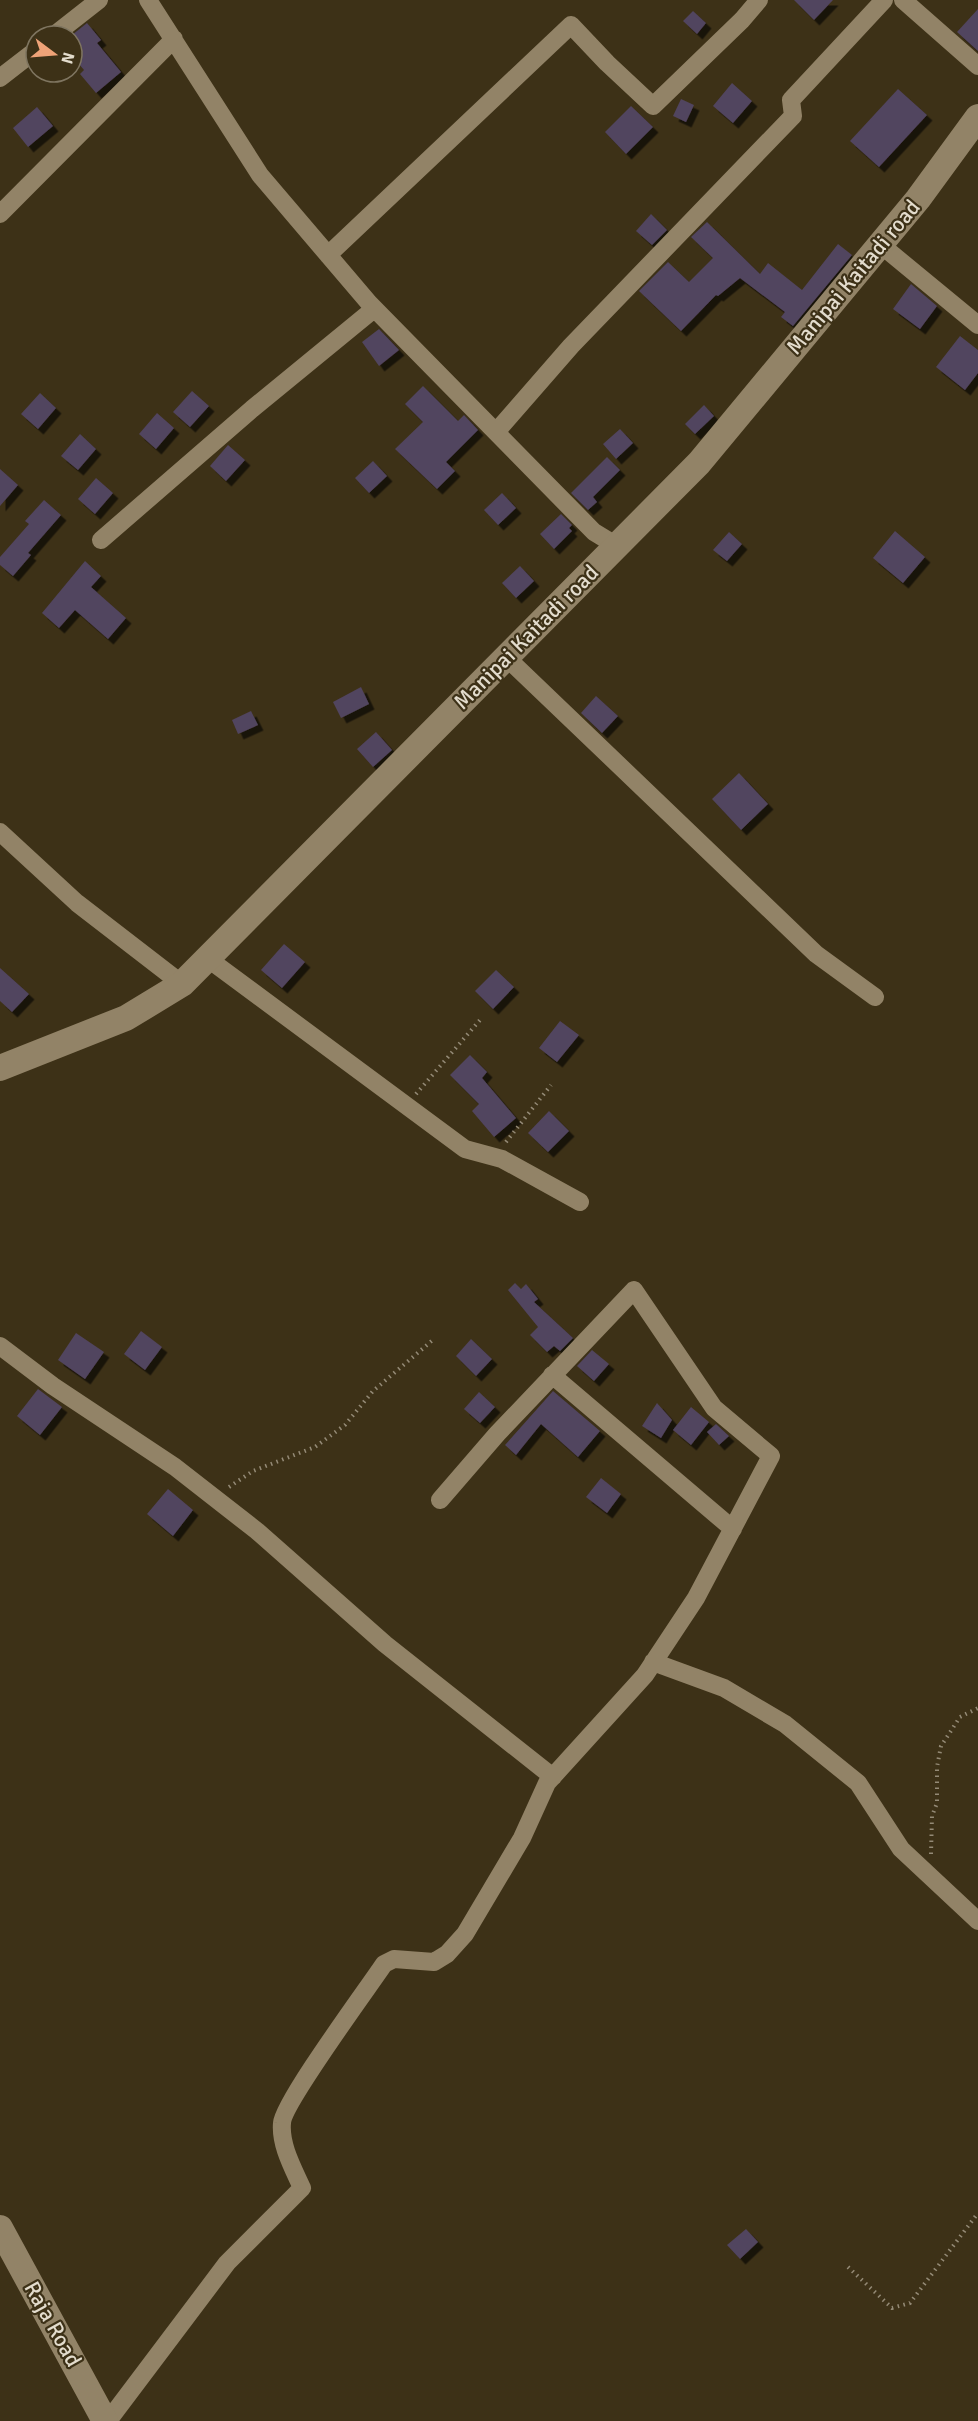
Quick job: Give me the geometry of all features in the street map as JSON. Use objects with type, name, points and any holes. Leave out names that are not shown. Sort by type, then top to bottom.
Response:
[{"type":"main road","name":"Manipai Kaitadi road","points":[[0,1068],[126,1018],[182,984],[699,463],[918,199],[978,117]]},
{"type":"main road","name":"Raja Road","points":[[0,2228],[107,2421]]},
{"type":"street","points":[[68,24],[99,0]]},
{"type":"street","points":[[148,0],[260,175],[374,309],[594,532],[617,546]]},
{"type":"street","points":[[328,255],[571,25],[653,106],[759,0]]},
{"type":"street","points":[[496,432],[571,346],[793,116],[791,100],[884,0]]},
{"type":"street","points":[[903,0],[978,66]]},
{"type":"street","points":[[0,214],[174,39]]},
{"type":"street","points":[[0,78],[24,59]]},
{"type":"street","points":[[881,244],[978,325]]},
{"type":"street","points":[[101,540],[243,417],[374,309]]},
{"type":"street","points":[[506,657],[816,954],[875,997]]},
{"type":"street","points":[[0,832],[77,903],[182,984]]},
{"type":"street","points":[[207,958],[246,989],[295,1020],[327,1049],[465,1149],[495,1157],[580,1202]]},
{"type":"street","points":[[107,2421],[227,2263],[302,2188],[284,2146],[282,2121],[313,2067],[384,1964],[394,1959],[434,1962],[447,1954],[465,1934],[522,1838],[547,1783],[645,1676],[696,1598],[771,1456],[714,1408],[634,1290],[552,1375],[440,1500]]},
{"type":"street","points":[[0,1346],[205,1491],[257,1531],[385,1644],[553,1777]]},
{"type":"street","points":[[552,1375],[733,1529]]},
{"type":"street","points":[[653,1662],[724,1688],[785,1724],[858,1782],[901,1849],[978,1921]]},
{"type":"path","points":[[406,1106],[480,1020]]},
{"type":"path","points":[[495,1157],[551,1085]]},
{"type":"path","points":[[205,1491],[229,1487],[253,1471],[315,1447],[345,1425],[373,1391],[434,1339]]},
{"type":"path","points":[[927,1872],[933,1847],[932,1816],[937,1803],[937,1767],[941,1746],[960,1717],[978,1708]]},
{"type":"path","points":[[848,2267],[892,2308],[910,2303],[978,2213]]},
{"type":"building","points":[[794,0],[833,0],[814,20]]},
{"type":"building","points":[[978,9],[978,51],[957,32]]},
{"type":"building","points":[[693,11],[706,23],[697,34],[683,21]]},
{"type":"building","points":[[87,23],[101,40],[97,43],[121,72],[96,93],[84,79],[84,25]]},
{"type":"building","points":[[732,83],[752,101],[733,123],[713,106]]},
{"type":"building","points":[[898,89],[927,115],[879,167],[850,141]]},
{"type":"building","points":[[681,99],[694,105],[686,122],[673,116]]},
{"type":"building","points":[[631,106],[653,127],[626,154],[605,132]]},
{"type":"building","points":[[37,107],[53,126],[28,147],[13,128]]},
{"type":"building","points":[[651,214],[667,230],[652,245],[636,231]]},
{"type":"building","points":[[707,222],[760,274],[768,263],[802,290],[838,244],[852,255],[793,326],[781,317],[785,312],[740,278],[718,296],[716,295],[681,331],[639,291],[668,262],[689,282],[713,258],[691,237]]},
{"type":"building","points":[[911,284],[937,306],[920,329],[893,309]]},
{"type":"building","points":[[379,329],[399,350],[379,366],[362,342]]},
{"type":"building","points":[[960,336],[978,350],[978,373],[965,390],[936,367]]},
{"type":"building","points":[[423,386],[458,421],[464,415],[478,430],[446,462],[455,471],[437,489],[395,449],[423,422],[405,404]]},
{"type":"building","points":[[192,391],[209,406],[190,427],[173,412]]},
{"type":"building","points":[[40,393],[56,408],[38,429],[21,414]]},
{"type":"building","points":[[704,405],[714,416],[695,434],[685,424]]},
{"type":"building","points":[[157,413],[174,428],[156,449],[139,434]]},
{"type":"building","points":[[620,429],[633,443],[616,459],[603,444]]},
{"type":"building","points":[[80,434],[96,449],[78,470],[61,456]]},
{"type":"building","points":[[228,445],[245,460],[226,481],[210,466]]},
{"type":"building","points":[[607,457],[620,470],[593,497],[597,502],[588,510],[571,493]]},
{"type":"building","points":[[373,461],[387,476],[369,493],[355,478]]},
{"type":"building","points":[[0,469],[18,485],[0,506]]},
{"type":"building","points":[[96,478],[113,493],[95,514],[78,499]]},
{"type":"building","points":[[502,493],[516,508],[498,525],[484,510]]},
{"type":"building","points":[[44,500],[61,515],[28,553],[31,555],[13,576],[0,565],[0,557],[29,524],[25,521]]},
{"type":"building","points":[[561,514],[572,525],[569,528],[572,531],[554,549],[540,534]]},
{"type":"building","points":[[895,531],[925,557],[903,583],[873,558]]},
{"type":"building","points":[[729,532],[742,544],[727,561],[713,550]]},
{"type":"building","points":[[85,561],[101,576],[91,587],[126,618],[108,639],[75,610],[59,628],[42,613]]},
{"type":"building","points":[[520,566],[534,581],[516,598],[502,583]]},
{"type":"building","points":[[361,687],[369,704],[341,718],[333,702]]},
{"type":"building","points":[[596,696],[618,716],[602,733],[581,713]]},
{"type":"building","points":[[251,711],[258,725],[238,734],[232,720]]},
{"type":"building","points":[[376,732],[392,750],[373,767],[357,749]]},
{"type":"building","points":[[739,773],[768,804],[741,830],[712,799]]},
{"type":"building","points":[[284,944],[305,962],[282,988],[261,970]]},
{"type":"building","points":[[0,968],[29,994],[12,1012],[0,1001]]},
{"type":"building","points":[[496,970],[514,987],[493,1009],[475,991]]},
{"type":"building","points":[[560,1021],[579,1035],[557,1062],[539,1048]]},
{"type":"building","points":[[470,1055],[487,1072],[482,1078],[516,1118],[494,1137],[472,1111],[479,1104],[450,1075]]},
{"type":"building","points":[[549,1111],[569,1131],[548,1152],[528,1133]]},
{"type":"building","points":[[515,1283],[521,1289],[526,1284],[538,1299],[534,1302],[573,1338],[560,1351],[554,1346],[547,1352],[530,1335],[538,1327],[508,1290]]},
{"type":"building","points":[[141,1331],[162,1347],[145,1370],[124,1354]]},
{"type":"building","points":[[76,1333],[104,1352],[85,1379],[58,1360]]},
{"type":"building","points":[[471,1339],[492,1359],[476,1376],[456,1356]]},
{"type":"building","points":[[592,1350],[609,1364],[594,1381],[577,1366]]},
{"type":"building","points":[[38,1389],[62,1407],[40,1435],[17,1416]]},
{"type":"building","points":[[553,1391],[600,1431],[578,1457],[541,1424],[516,1455],[505,1445]]},
{"type":"building","points":[[479,1392],[495,1407],[480,1423],[464,1409]]},
{"type":"building","points":[[657,1403],[672,1420],[661,1438],[642,1426]]},
{"type":"building","points":[[691,1407],[709,1422],[691,1445],[673,1430]]},
{"type":"building","points":[[716,1424],[729,1436],[719,1445],[707,1432]]},
{"type":"building","points":[[601,1478],[621,1494],[607,1513],[586,1497]]},
{"type":"building","points":[[168,1489],[193,1510],[173,1536],[147,1514]]},
{"type":"building","points":[[746,2229],[758,2242],[740,2259],[727,2245]]}]
